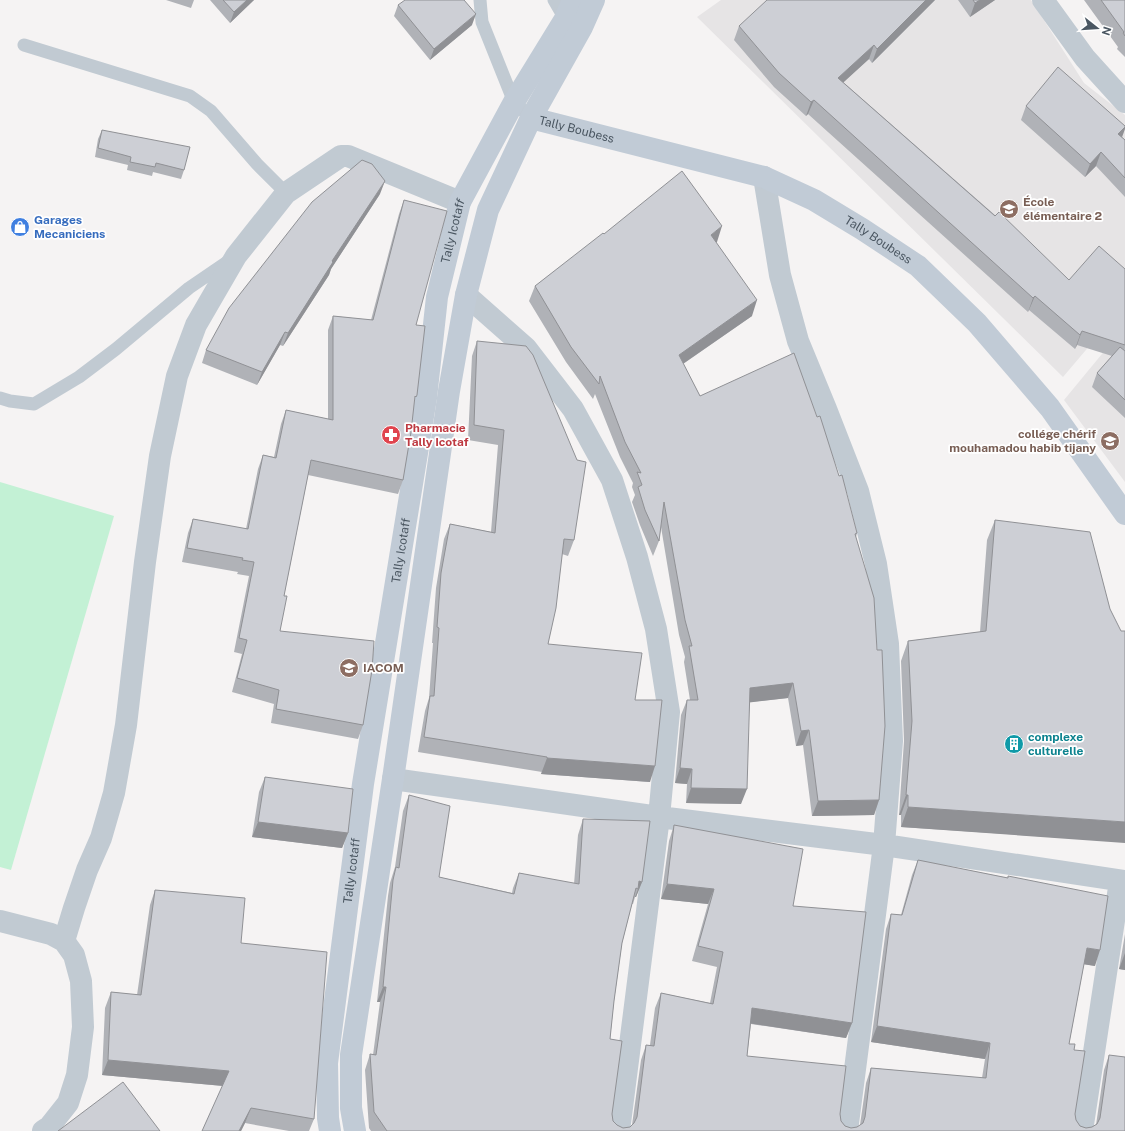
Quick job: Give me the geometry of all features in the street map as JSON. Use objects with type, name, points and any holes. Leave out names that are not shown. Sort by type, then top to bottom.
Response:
[{"type":"street","name":"Tally Icotaff","points":[[330,1131],[328,1118],[327,1062],[363,784],[426,398],[438,297],[460,202],[514,102],[573,15],[594,0]]},
{"type":"street","points":[[1043,0],[1085,58],[1125,102]]},
{"type":"street","name":"Tally Icotaff","points":[[355,1131],[351,1108],[350,1055],[393,779],[449,391],[466,295],[488,210],[531,118],[573,15]]},
{"type":"street","name":"Tally Boubess","points":[[531,118],[764,177],[814,200],[862,229],[918,266],[977,323],[1050,408],[1125,514]]},
{"type":"street","points":[[64,940],[87,870],[101,838],[114,793],[126,725],[145,562],[160,456],[177,376],[196,325],[236,256],[286,193],[341,156],[348,156],[460,202]]},
{"type":"street","points":[[764,177],[780,275],[798,342],[858,491],[876,564],[888,644],[892,741],[884,845],[847,1131]]},
{"type":"street","points":[[466,295],[526,348],[573,409],[612,480],[637,557],[656,630],[669,712],[658,817],[619,1131]]},
{"type":"street","points":[[393,779],[658,817],[884,845],[1122,881],[1082,1131]]},
{"type":"street","points":[[0,921],[51,934],[64,940],[74,955],[81,981],[83,1028],[77,1075],[68,1103],[43,1131]]},
{"type":"lane","points":[[480,0],[482,22],[514,102],[531,118]]},
{"type":"lane","points":[[554,0],[573,15]]},
{"type":"lane","points":[[24,45],[190,96],[211,111],[257,164],[286,193]]},
{"type":"lane","points":[[0,398],[10,401],[34,404],[79,377],[110,354],[189,288],[236,256]]},
{"type":"shaded area","name":"École élémentaire 2","points":[[721,0],[1031,0],[1084,83],[1125,115],[1125,304],[1063,377],[697,17]]},
{"type":"shaded area","name":"collége chérif mouhamadou habib tijany","points":[[1125,326],[1125,482],[1064,400]]},
{"type":"green space","points":[[0,482],[114,516],[11,870],[0,867]]},
{"type":"building","points":[[223,0],[247,0],[234,12]]},
{"type":"building","points":[[405,0],[464,0],[476,14],[434,49],[398,5]]},
{"type":"building","points":[[767,0],[926,0],[877,49],[874,45],[838,78],[995,216],[999,212],[1069,280],[1099,246],[1125,269],[1125,345],[1082,331],[1080,335],[1035,296],[1033,298],[814,100],[811,102],[779,73],[739,26]]},
{"type":"building","points":[[973,0],[980,0],[975,3]]},
{"type":"building","points":[[1101,0],[1125,0],[1125,36],[1123,33],[1124,32]]},
{"type":"building","points":[[1058,67],[1125,126],[1118,134],[1125,140],[1125,178],[1101,152],[1090,164],[1026,106]]},
{"type":"building","points":[[102,130],[190,147],[184,170],[156,163],[155,167],[130,162],[131,157],[98,148]]},
{"type":"building","points":[[362,160],[372,164],[385,181],[332,261],[333,262],[288,333],[285,332],[262,372],[206,350],[229,308],[312,202]]},
{"type":"building","points":[[682,171],[722,226],[711,235],[757,300],[679,355],[700,396],[794,353],[817,417],[820,416],[839,476],[842,475],[857,533],[855,534],[874,598],[877,650],[882,650],[885,726],[879,800],[818,801],[809,730],[801,731],[793,683],[750,688],[747,789],[691,788],[692,769],[680,768],[687,700],[698,700],[689,646],[692,646],[685,620],[664,502],[659,541],[645,510],[638,487],[642,485],[637,472],[641,473],[625,442],[600,376],[599,384],[571,347],[535,286],[603,233],[604,234]]},
{"type":"building","points":[[404,200],[447,211],[416,325],[425,326],[417,395],[416,397],[415,396],[403,480],[311,460],[284,596],[287,596],[280,631],[374,641],[372,670],[363,725],[276,709],[279,690],[237,678],[247,640],[239,638],[254,562],[242,560],[243,558],[187,548],[193,519],[248,529],[263,455],[276,458],[286,410],[333,420],[333,316],[373,320]]},
{"type":"building","points":[[477,341],[526,346],[533,355],[577,460],[586,462],[574,540],[564,539],[556,608],[548,644],[642,653],[635,700],[662,700],[655,766],[547,758],[424,737],[430,696],[434,696],[441,573],[450,524],[495,533],[504,430],[474,425]]},
{"type":"building","points":[[1120,347],[1125,351],[1125,400],[1097,373]]},
{"type":"building","name":"complexe culturelle","points":[[995,520],[1090,532],[1110,609],[1121,631],[1125,631],[1125,822],[908,807],[908,795],[906,795],[912,721],[908,641],[986,631]]},
{"type":"building","points":[[265,777],[353,789],[348,833],[258,822]]},
{"type":"building","points":[[409,795],[450,806],[439,877],[514,894],[519,873],[579,884],[583,819],[650,821],[642,882],[639,881],[638,889],[636,888],[622,943],[610,1039],[622,1041],[612,1114],[613,1121],[623,1128],[630,1127],[637,1117],[646,1045],[654,1046],[661,993],[713,1004],[723,952],[698,946],[714,889],[667,884],[674,825],[803,849],[793,906],[866,912],[852,1023],[752,1008],[747,1056],[846,1066],[840,1114],[841,1121],[845,1126],[851,1128],[857,1127],[863,1123],[865,1117],[871,1068],[986,1078],[990,1043],[877,1026],[891,914],[902,915],[918,860],[1108,896],[1100,950],[1087,948],[1069,1044],[1075,1044],[1074,1050],[1085,1051],[1075,1114],[1076,1120],[1080,1126],[1086,1128],[1097,1124],[1100,1118],[1109,1055],[1125,1057],[1125,1131],[387,1131],[374,1112],[370,1054],[376,1055],[386,987],[383,987],[393,880],[396,867],[399,868]]},
{"type":"building","points":[[155,890],[245,898],[241,943],[327,952],[314,1119],[251,1108],[239,1131],[202,1131],[229,1071],[108,1060],[111,992],[141,995]]},
{"type":"building","points":[[123,1082],[160,1131],[58,1131]]},
{"type":"place","name":"École élémentaire 2","points":[[1009,209]]},
{"type":"place","name":"Garages Mecaniciens","points":[[20,227]]},
{"type":"place","name":"Pharmacie Tally Icotaf","points":[[391,435]]},
{"type":"place","name":"collége chérif mouhamadou habib tijany","points":[[1110,441]]},
{"type":"place","name":"IACOM","points":[[349,668]]},
{"type":"place","name":"complexe culturelle","points":[[1014,744]]}]
